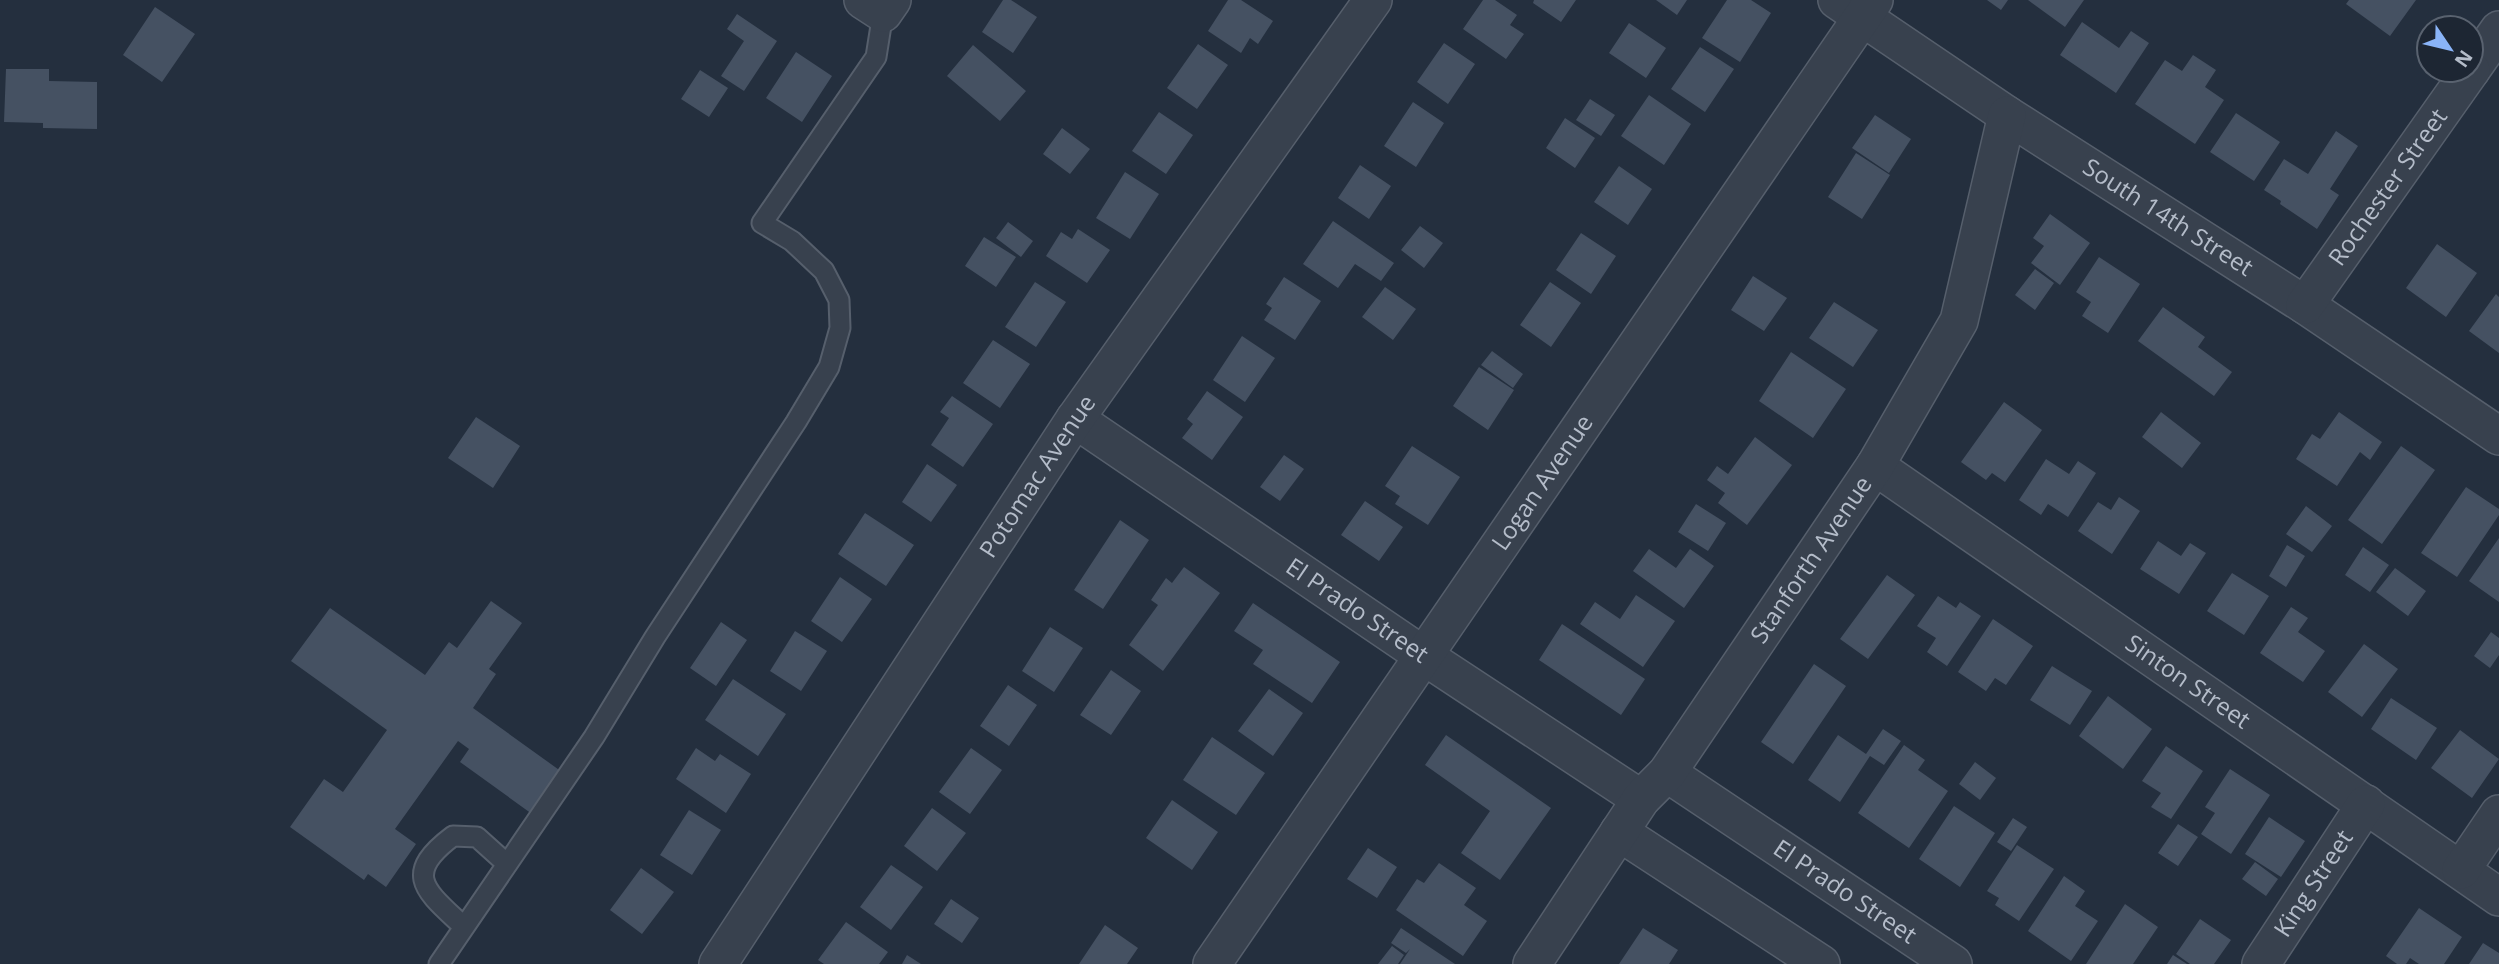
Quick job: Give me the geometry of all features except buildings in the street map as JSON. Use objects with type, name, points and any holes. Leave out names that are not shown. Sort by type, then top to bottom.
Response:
[{"type":"street","name":"Potomac Avenue","points":[[718,964],[1075,419],[1373,0]]},
{"type":"street","name":"South 14th Street","points":[[1858,6],[2007,115],[2305,305],[2499,436]]},
{"type":"street","name":"Logan Avenue","points":[[1212,964],[1424,656],[1858,6]]},
{"type":"street","name":"Rochester Street","points":[[2485,50],[2499,30]]},
{"type":"street","name":"Rochester Street","points":[[2305,305],[2461,84]]},
{"type":"street","name":"Stanforth Avenue","points":[[1532,964],[1641,799],[1667,773],[1875,466],[1959,321],[2007,115]]},
{"type":"street","name":"El Prado Street","points":[[1075,419],[1424,656],[1641,799]]},
{"type":"street","name":"Sinton Street","points":[[1875,466],[2499,897]]},
{"type":"street","name":"El Prado Street","points":[[1667,773],[1953,964]]},
{"type":"street","name":"King Street","points":[[2261,964],[2366,804]]},
{"type":"street","points":[[2461,870],[2499,814]]},
{"type":"street","points":[[1619,832],[1821,964]]},
{"type":"lane","points":[[439,964],[594,737],[655,637],[829,367],[840,328],[839,300],[824,271],[792,241],[762,223],[876,57],[879,4]]},
{"type":"lane","points":[[464,928],[426,887],[423,868],[433,851],[453,836],[477,837],[508,864]]}]
